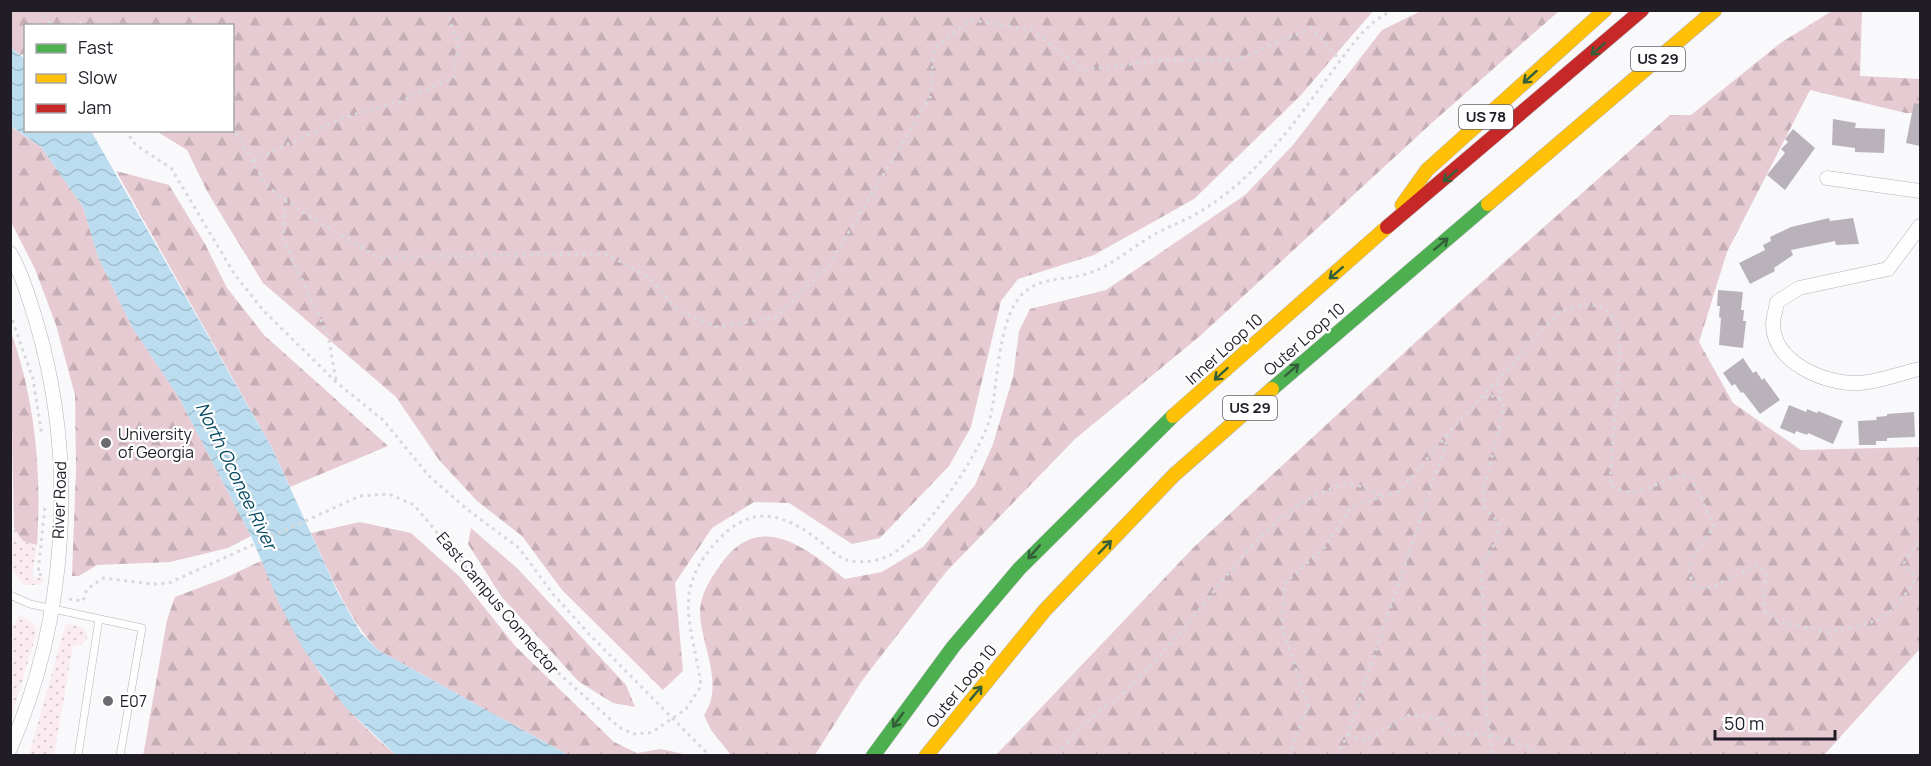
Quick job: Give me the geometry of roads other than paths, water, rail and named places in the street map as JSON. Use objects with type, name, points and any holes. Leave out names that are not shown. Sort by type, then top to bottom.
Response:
[{"type":"highway","name":"US 78","points":[[1380,235],[1427,170],[1605,10]]},
{"type":"highway","name":"Inner Loop 10","points":[[873,756],[967,632],[1039,546],[1189,402],[1642,10]]},
{"type":"highway","name":"Outer Loop 10","points":[[926,756],[1046,610],[1174,475],[1325,342],[1710,15],[1726,10]]},
{"type":"street","points":[[1827,178],[1920,191]]},
{"type":"street","points":[[1920,226],[1887,269],[1799,288],[1777,302],[1773,326],[1780,349],[1804,369],[1828,379],[1854,383],[1920,369]]},
{"type":"street","name":"River Road","points":[[10,253],[41,340],[56,403],[61,452],[60,522],[51,609],[30,697],[10,749]]},
{"type":"lane","points":[[11,598],[142,628],[120,756]]},
{"type":"lane","points":[[78,756],[99,619]]},
{"type":"water","name":"North Oconee River","points":[[11,48],[24,58],[24,132],[92,132],[272,448],[338,593],[361,633],[378,650],[568,755],[396,755],[344,706],[302,647],[280,605],[251,536],[178,396],[132,327],[98,257],[83,207],[41,147],[11,126]]},
{"type":"place","name":"University of Georgia","points":[[106,443]]},
{"type":"place","name":"E07","points":[[108,701]]}]
